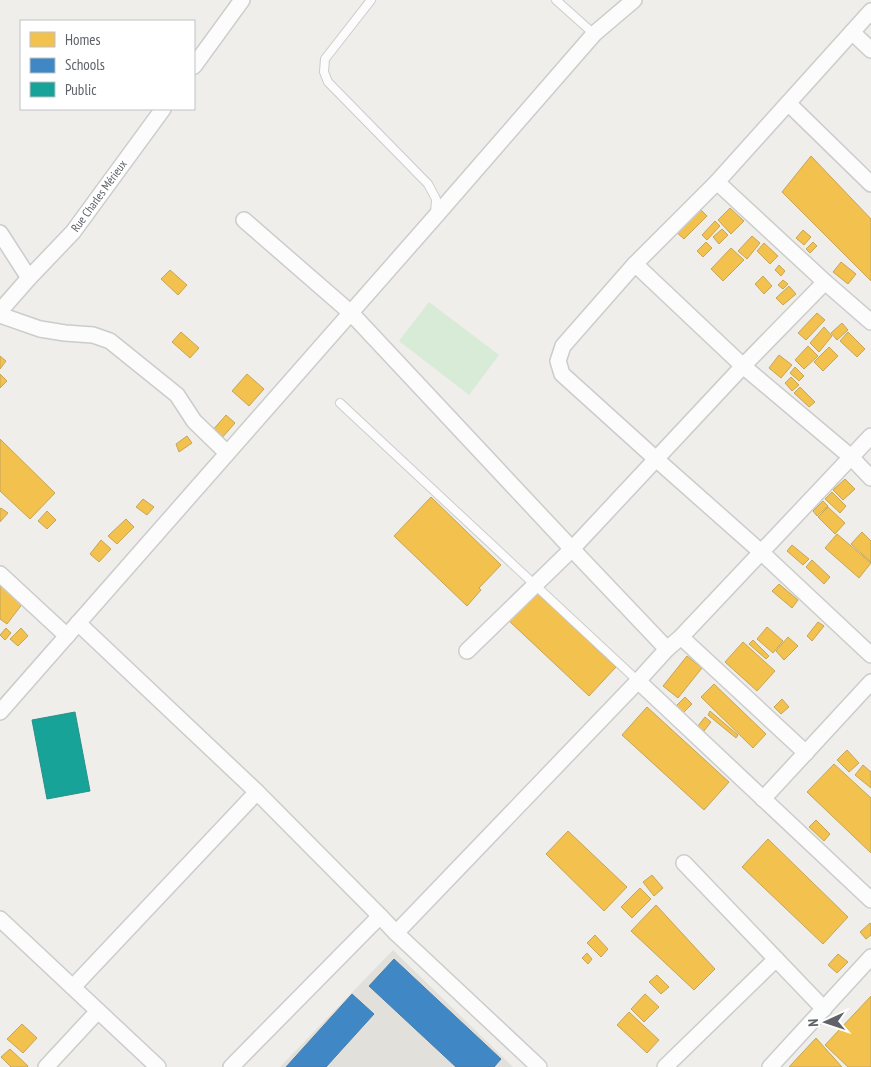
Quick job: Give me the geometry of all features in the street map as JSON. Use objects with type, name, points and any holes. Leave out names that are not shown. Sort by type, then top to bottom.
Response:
[{"type":"street","points":[[195,65],[242,0]]},
{"type":"street","points":[[0,712],[594,34],[634,0]]},
{"type":"street","points":[[871,11],[717,182],[635,264],[563,346],[558,361],[562,374],[761,552],[871,655]]},
{"type":"street","points":[[852,32],[871,50]]},
{"type":"street","points":[[788,103],[871,184]]},
{"type":"street","name":"Rue Charles Mérieux","points":[[0,313],[29,278],[73,232],[162,110]]},
{"type":"street","points":[[717,182],[871,322]]},
{"type":"street","points":[[244,220],[351,313],[668,649]]},
{"type":"street","points":[[0,233],[29,278]]},
{"type":"street","points":[[635,264],[743,366],[851,457],[871,478]]},
{"type":"street","points":[[467,651],[572,549],[743,366],[825,282]]},
{"type":"street","points":[[0,313],[40,329],[93,335],[110,341],[177,395],[194,421],[227,453]]},
{"type":"street","points":[[396,933],[638,682],[871,436]]},
{"type":"street","points":[[0,574],[67,636]]},
{"type":"street","points":[[78,623],[257,792],[396,933],[539,1067]]},
{"type":"street","points":[[681,637],[806,753]]},
{"type":"street","points":[[638,682],[871,900]]},
{"type":"street","points":[[764,799],[871,682]]},
{"type":"street","points":[[73,987],[257,792]]},
{"type":"street","points":[[684,862],[824,1009]]},
{"type":"street","points":[[231,1067],[380,916]]},
{"type":"street","points":[[0,919],[158,1067]]},
{"type":"street","points":[[770,1067],[871,957]]},
{"type":"street","points":[[665,1067],[776,959]]},
{"type":"street","points":[[46,1067],[98,1011]]},
{"type":"lane","points":[[371,0],[325,59],[324,72],[328,82],[428,184],[436,199],[434,218]]},
{"type":"lane","points":[[556,0],[594,34]]},
{"type":"lane","points":[[340,403],[638,682]]},
{"type":"shaded area","points":[[393,950],[513,1067],[280,1067]]},
{"type":"green space","points":[[429,302],[499,355],[469,395],[399,341]]},
{"type":"building: Homes","points":[[811,156],[871,219],[871,281],[782,192]]},
{"type":"building: Homes","points":[[698,207],[707,216],[684,239],[675,231]]},
{"type":"building: Homes","points":[[730,208],[744,221],[731,234],[718,220]]},
{"type":"building: Homes","points":[[715,221],[720,226],[707,240],[702,235]]},
{"type":"building: Homes","points":[[722,229],[728,235],[719,244],[713,237]]},
{"type":"building: Homes","points":[[803,230],[811,237],[804,245],[796,238]]},
{"type":"building: Homes","points":[[752,236],[760,243],[747,259],[738,251]]},
{"type":"building: Homes","points":[[706,242],[712,248],[703,257],[697,251]]},
{"type":"building: Homes","points":[[813,242],[817,246],[810,253],[806,249]]},
{"type":"building: Homes","points":[[764,243],[778,256],[770,264],[757,251]]},
{"type":"building: Homes","points":[[731,248],[744,260],[723,281],[711,269]]},
{"type":"building: Homes","points":[[841,262],[856,274],[848,284],[833,272]]},
{"type":"building: Homes","points":[[779,265],[785,271],[781,276],[775,270]]},
{"type":"building: Homes","points":[[170,270],[187,285],[178,295],[161,279]]},
{"type":"building: Homes","points":[[763,276],[772,286],[764,294],[755,284]]},
{"type":"building: Homes","points":[[783,280],[788,284],[783,289],[778,285]]},
{"type":"building: Homes","points":[[789,286],[796,294],[783,305],[776,298]]},
{"type":"building: Homes","points":[[817,313],[825,320],[806,340],[798,333]]},
{"type":"building: Homes","points":[[842,323],[848,330],[837,340],[831,333]]},
{"type":"building: Homes","points":[[824,327],[832,336],[819,352],[810,343]]},
{"type":"building: Homes","points":[[181,332],[199,348],[190,358],[172,342]]},
{"type":"building: Homes","points":[[848,332],[865,349],[857,357],[840,341]]},
{"type":"building: Homes","points":[[808,346],[818,356],[804,369],[795,360]]},
{"type":"building: Homes","points":[[829,347],[838,356],[823,371],[814,362]]},
{"type":"building: Homes","points":[[779,355],[792,365],[781,378],[769,368]]},
{"type":"building: Homes","points":[[0,356],[6,361],[0,369]]},
{"type":"building: Homes","points":[[795,367],[804,376],[799,381],[790,373]]},
{"type":"building: Homes","points":[[0,374],[7,381],[0,388]]},
{"type":"building: Homes","points":[[247,374],[264,389],[249,406],[232,391]]},
{"type":"building: Homes","points":[[791,377],[799,385],[792,391],[785,383]]},
{"type":"building: Homes","points":[[800,387],[815,402],[809,407],[794,393]]},
{"type":"building: Homes","points":[[226,415],[235,423],[220,440],[211,432]]},
{"type":"building: Homes","points":[[187,436],[192,443],[179,452],[176,444]]},
{"type":"building: Homes","points":[[0,439],[55,493],[30,519],[0,491]]},
{"type":"building: Homes","points":[[845,479],[855,489],[843,500],[833,490]]},
{"type":"building: Homes","points":[[832,492],[846,506],[840,513],[825,499]]},
{"type":"building: Homes","points":[[431,497],[501,565],[479,588],[481,590],[467,606],[394,536]]},
{"type":"building: Homes","points":[[143,499],[154,507],[147,515],[136,507]]},
{"type":"building: Homes","points":[[823,501],[828,506],[817,516],[813,511]]},
{"type":"building: Homes","points":[[828,507],[845,523],[835,534],[818,517]]},
{"type":"building: Homes","points":[[0,509],[8,513],[0,522]]},
{"type":"building: Homes","points":[[47,511],[56,520],[47,529],[38,521]]},
{"type":"building: Homes","points":[[126,519],[134,527],[117,544],[108,536]]},
{"type":"building: Homes","points":[[862,532],[871,541],[871,562],[851,544]]},
{"type":"building: Homes","points":[[837,534],[871,563],[859,578],[825,548]]},
{"type":"building: Homes","points":[[101,540],[111,549],[99,562],[90,554]]},
{"type":"building: Homes","points":[[792,545],[809,559],[803,565],[787,551]]},
{"type":"building: Homes","points":[[812,560],[830,577],[824,584],[806,567]]},
{"type":"building: Homes","points":[[779,584],[798,600],[792,608],[772,591]]},
{"type":"building: Homes","points":[[0,585],[23,603],[7,624],[0,619]]},
{"type":"building: Homes","points":[[534,590],[616,667],[589,696],[507,619]]},
{"type":"building: Homes","points":[[818,622],[824,626],[812,641],[807,636]]},
{"type":"building: Homes","points":[[767,627],[783,641],[773,653],[757,639]]},
{"type":"building: Homes","points":[[6,628],[11,633],[5,640],[0,635]]},
{"type":"building: Homes","points":[[21,628],[28,636],[18,646],[10,639]]},
{"type":"building: Homes","points":[[788,637],[798,646],[784,660],[776,651]]},
{"type":"building: Homes","points":[[753,640],[769,656],[766,659],[749,644]]},
{"type":"building: Homes","points":[[743,642],[775,671],[757,691],[725,662]]},
{"type":"building: Homes","points":[[687,656],[702,668],[678,698],[663,686]]},
{"type":"building: Homes","points":[[714,684],[766,734],[753,748],[701,697]]},
{"type":"building: Homes","points":[[685,697],[692,704],[683,713],[676,706]]},
{"type":"building: Homes","points":[[782,699],[789,707],[781,714],[774,707]]},
{"type":"building: Homes","points":[[647,707],[729,782],[704,810],[622,735]]},
{"type":"building: Homes","points":[[710,711],[738,735],[736,738],[708,715]]},
{"type":"building: Homes","points":[[705,717],[711,722],[704,731],[698,726]]},
{"type":"building: Homes","points":[[847,750],[859,763],[849,772],[837,760]]},
{"type":"building: Homes","points":[[834,764],[871,798],[871,853],[807,792]]},
{"type":"building: Homes","points":[[863,765],[871,772],[871,788],[855,775]]},
{"type":"building: Homes","points":[[816,820],[830,834],[824,841],[809,827]]},
{"type":"building: Homes","points":[[568,831],[627,887],[604,911],[546,854]]},
{"type":"building: Homes","points":[[768,839],[848,917],[823,944],[742,867]]},
{"type":"building: Homes","points":[[652,875],[663,888],[654,896],[643,882]]},
{"type":"building: Homes","points":[[640,888],[651,899],[632,918],[621,907]]},
{"type":"building: Homes","points":[[656,905],[715,969],[694,990],[631,931]]},
{"type":"building: Homes","points":[[870,923],[871,935],[866,939],[860,932]]},
{"type":"building: Homes","points":[[595,935],[608,949],[601,957],[587,943]]},
{"type":"building: Homes","points":[[587,953],[592,959],[588,964],[582,958]]},
{"type":"building: Homes","points":[[838,954],[848,962],[837,973],[828,965]]},
{"type":"building: Homes","points":[[657,975],[669,987],[661,994],[649,982]]},
{"type":"building: Homes","points":[[645,994],[659,1007],[644,1022],[631,1009]]},
{"type":"building: Homes","points":[[871,996],[871,1067],[848,1067],[825,1045]]},
{"type":"building: Homes","points":[[629,1012],[659,1040],[647,1053],[617,1025]]},
{"type":"building: Homes","points":[[22,1024],[37,1038],[23,1053],[7,1039]]},
{"type":"building: Homes","points":[[816,1038],[842,1067],[789,1067]]},
{"type":"building: Homes","points":[[10,1049],[27,1067],[11,1067],[1,1057]]},
{"type":"building: Schools","points":[[394,959],[501,1059],[494,1067],[456,1067],[369,986]]},
{"type":"building: Schools","points":[[352,994],[374,1014],[326,1067],[286,1067]]},
{"type":"building: Public","points":[[75,712],[90,791],[47,799],[32,720]]}]
